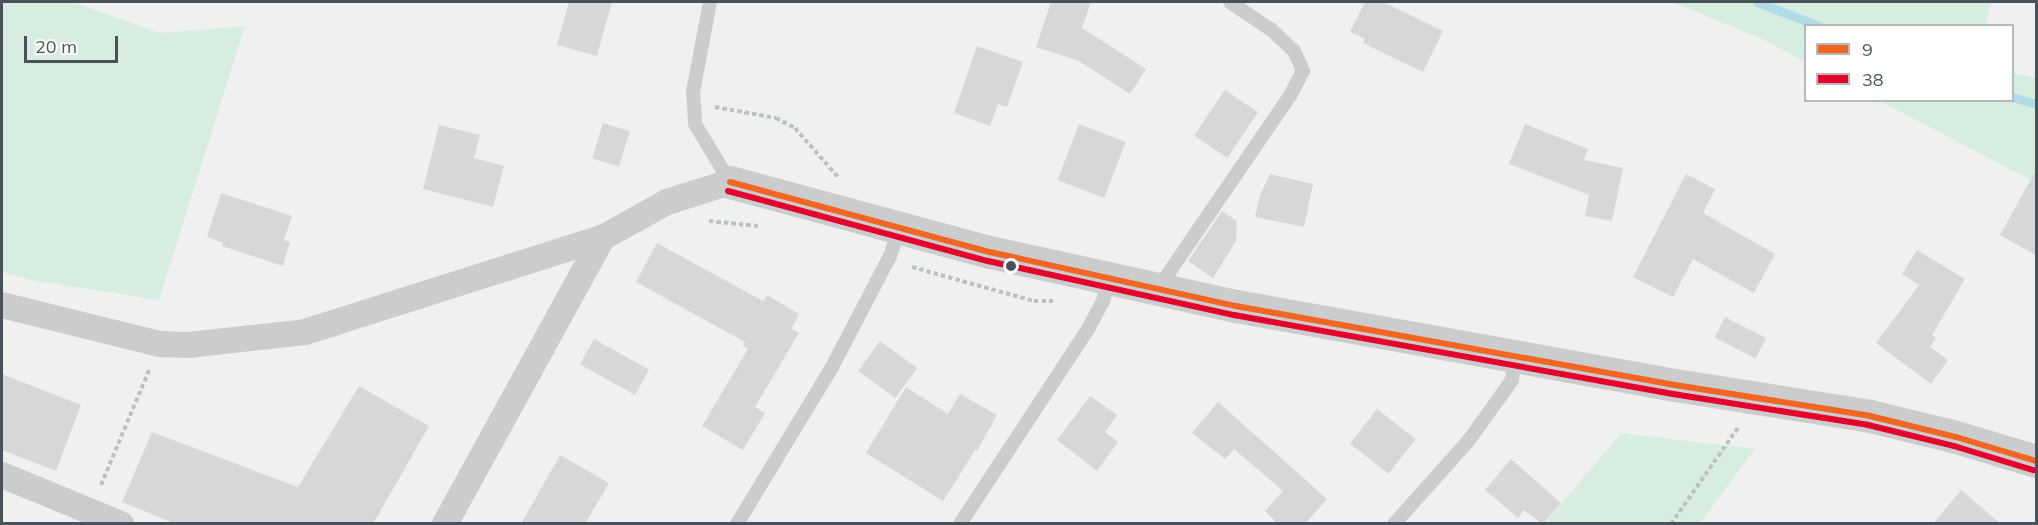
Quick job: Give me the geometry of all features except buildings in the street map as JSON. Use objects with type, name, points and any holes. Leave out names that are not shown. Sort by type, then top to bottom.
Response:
[{"type":"street","points":[[2,305],[160,344],[188,345],[305,332],[602,238],[667,202],[730,182],[899,230],[1109,279],[1319,322],[1870,416],[1956,437],[2037,461]]},
{"type":"street","points":[[446,524],[602,238]]},
{"type":"street","points":[[2,475],[121,524]]},
{"type":"lane","points":[[710,2],[693,93],[695,124],[730,182]]},
{"type":"lane","points":[[1158,289],[1290,96],[1303,71],[1294,51],[1270,29],[1230,2]]},
{"type":"lane","points":[[737,524],[832,367],[890,256],[899,230]]},
{"type":"lane","points":[[960,524],[1087,332],[1103,301],[1109,279]]},
{"type":"lane","points":[[1394,524],[1469,440],[1512,380],[1515,355]]},
{"type":"path","points":[[90,510],[160,344]]},
{"type":"path","points":[[1671,524],[1756,398]]},
{"type":"green space","points":[[2,2],[72,2],[160,33],[245,26],[159,300],[31,280],[2,272]]},
{"type":"green space","points":[[1671,2],[1991,2],[1986,24],[1804,24],[1804,61],[1762,39]]},
{"type":"green space","points":[[2014,73],[2036,78],[2036,174],[2032,181],[1882,102],[2014,102]]},
{"type":"green space","points":[[1621,433],[1755,449],[1700,523],[1545,523]]},
{"type":"waterway","points":[[1757,2],[1814,24]]},
{"type":"waterway","points":[[2014,98],[2036,104]]},
{"type":"transit line","name":"9","points":[[730,182],[990,252],[1236,306],[1675,385],[1870,416],[1956,437],[2036,461]]},
{"type":"transit line","name":"38","points":[[728,191],[988,261],[1234,315],[1673,394],[1868,425],[1954,446],[2033,470]]}]
